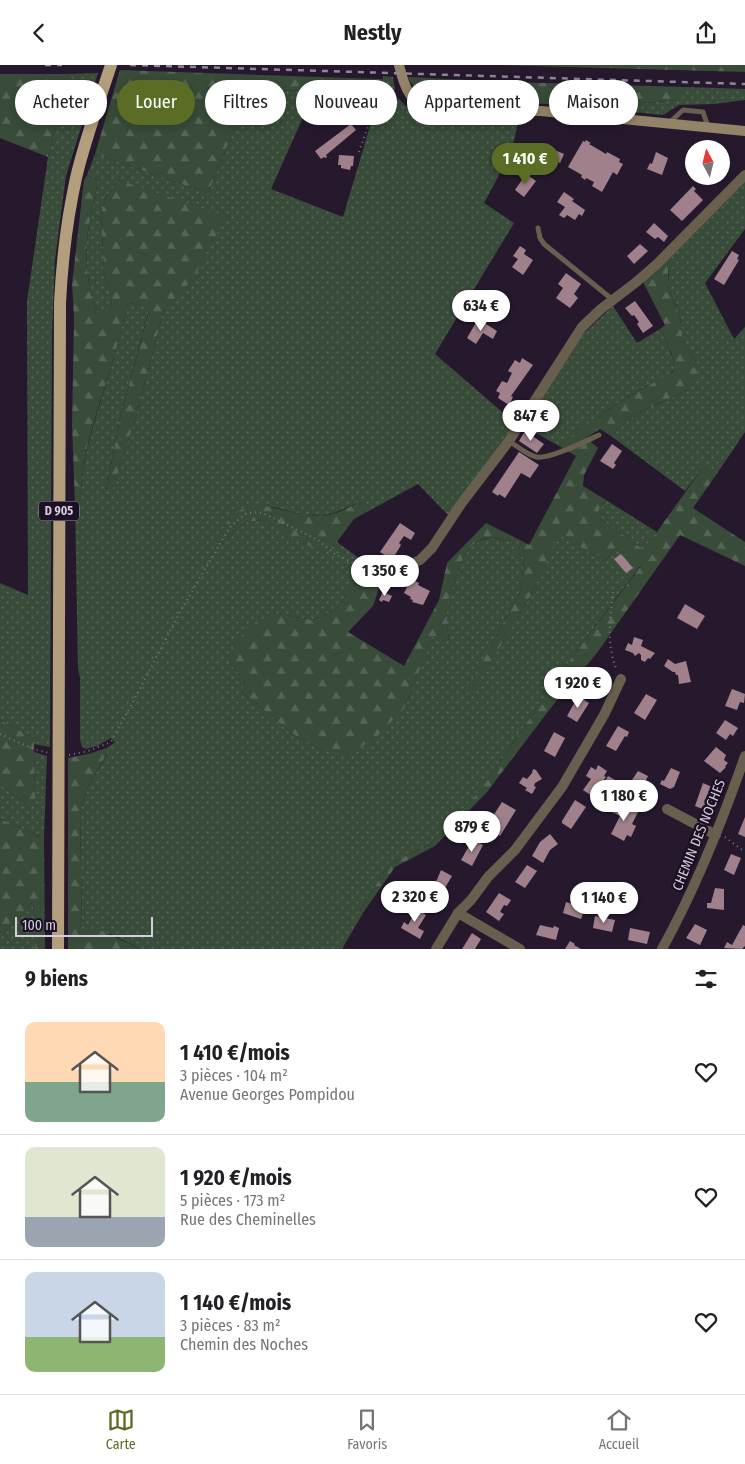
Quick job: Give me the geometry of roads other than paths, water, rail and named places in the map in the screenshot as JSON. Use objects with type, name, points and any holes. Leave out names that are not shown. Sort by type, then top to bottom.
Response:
[{"type":"main road","name":"D 905","points":[[58,949],[58,347],[61,279],[65,241],[76,179],[111,65]]},
{"type":"main road","points":[[399,65],[402,79],[408,92],[422,106],[437,111],[540,111],[745,131]]},
{"type":"street","points":[[409,565],[420,560],[432,548],[461,504],[509,441],[576,335],[590,319],[657,264],[745,175]]},
{"type":"street","points":[[436,949],[458,913],[471,900],[488,877],[515,850],[562,787],[607,710],[621,679]]},
{"type":"street","name":"CHEMIN DES NOCHES","points":[[662,949],[681,915],[717,833],[745,756]]},
{"type":"street","points":[[667,809],[717,833]]},
{"type":"street","points":[[458,913],[520,949]]},
{"type":"lane","points":[[669,123],[683,110],[703,112],[709,127]]},
{"type":"lane","points":[[538,228],[540,238],[544,244],[613,300]]},
{"type":"lane","points":[[509,441],[533,457],[539,458],[569,449],[599,435]]},
{"type":"railway","points":[[45,65],[62,65]]},
{"type":"railway","points":[[130,65],[745,84]]}]
